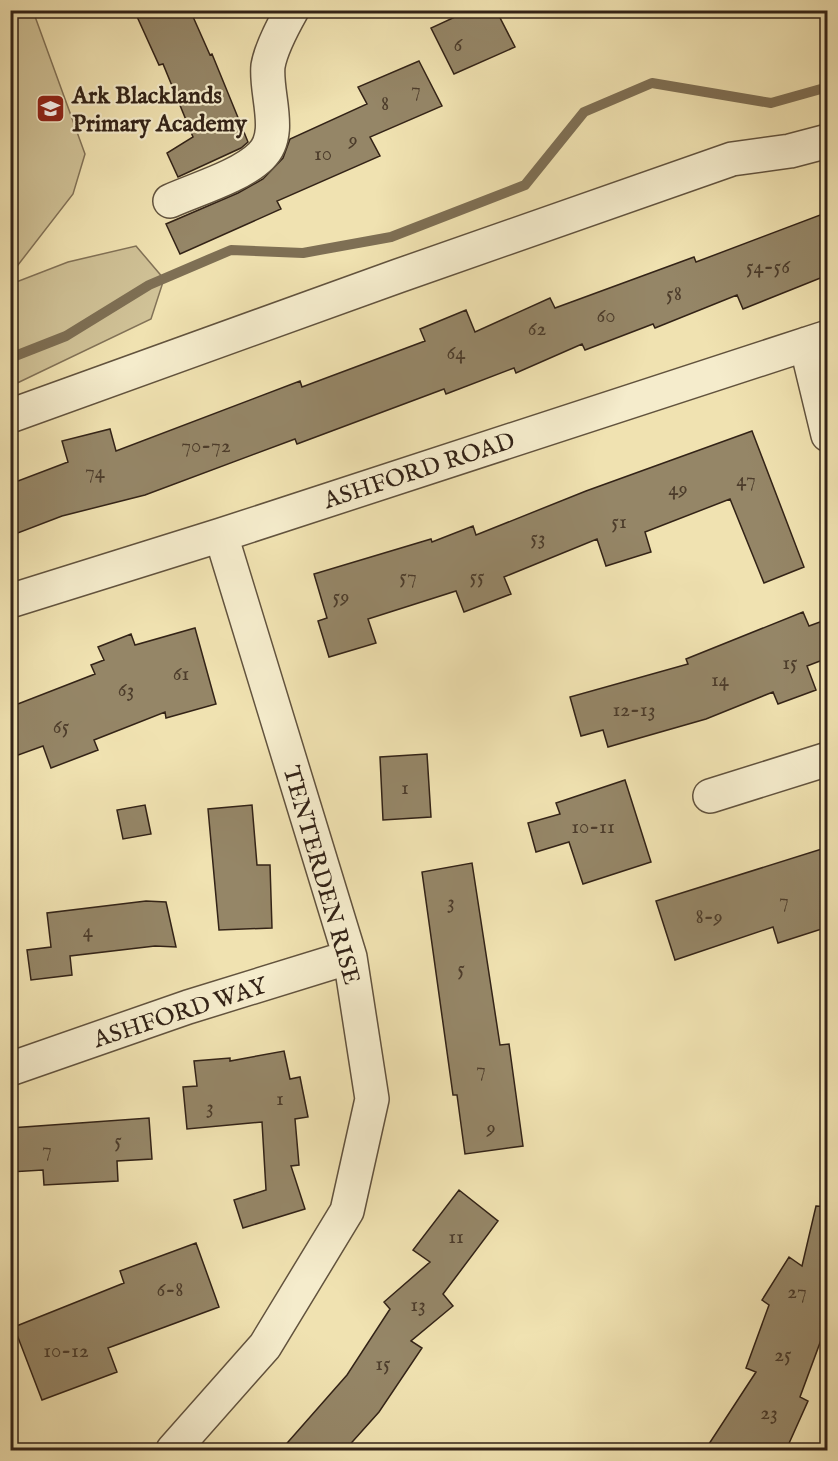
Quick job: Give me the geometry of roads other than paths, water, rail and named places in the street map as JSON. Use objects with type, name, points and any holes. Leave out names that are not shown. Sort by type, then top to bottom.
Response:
[{"type":"street","points":[[170,201],[246,167],[262,155],[273,135],[268,65],[292,10]]},
{"type":"street","points":[[10,416],[732,159],[790,151],[828,141]]},
{"type":"street","points":[[817,341],[828,435]]},
{"type":"street","name":"ASHFORD ROAD","points":[[10,601],[221,535],[817,341]]},
{"type":"street","name":"TENTERDEN RISE","points":[[172,1450],[265,1346],[347,1211],[372,1099],[350,957],[221,535]]},
{"type":"street","points":[[710,796],[828,759]]},
{"type":"street","name":"ASHFORD WAY","points":[[10,1069],[188,1007],[350,957]]},
{"type":"waterway","points":[[10,358],[66,336],[149,285],[231,250],[303,253],[391,237],[525,185],[584,112],[652,83],[771,103],[828,87]]},
{"type":"place","name":"Ark Blacklands Primary Academy","points":[[51,109]]}]
